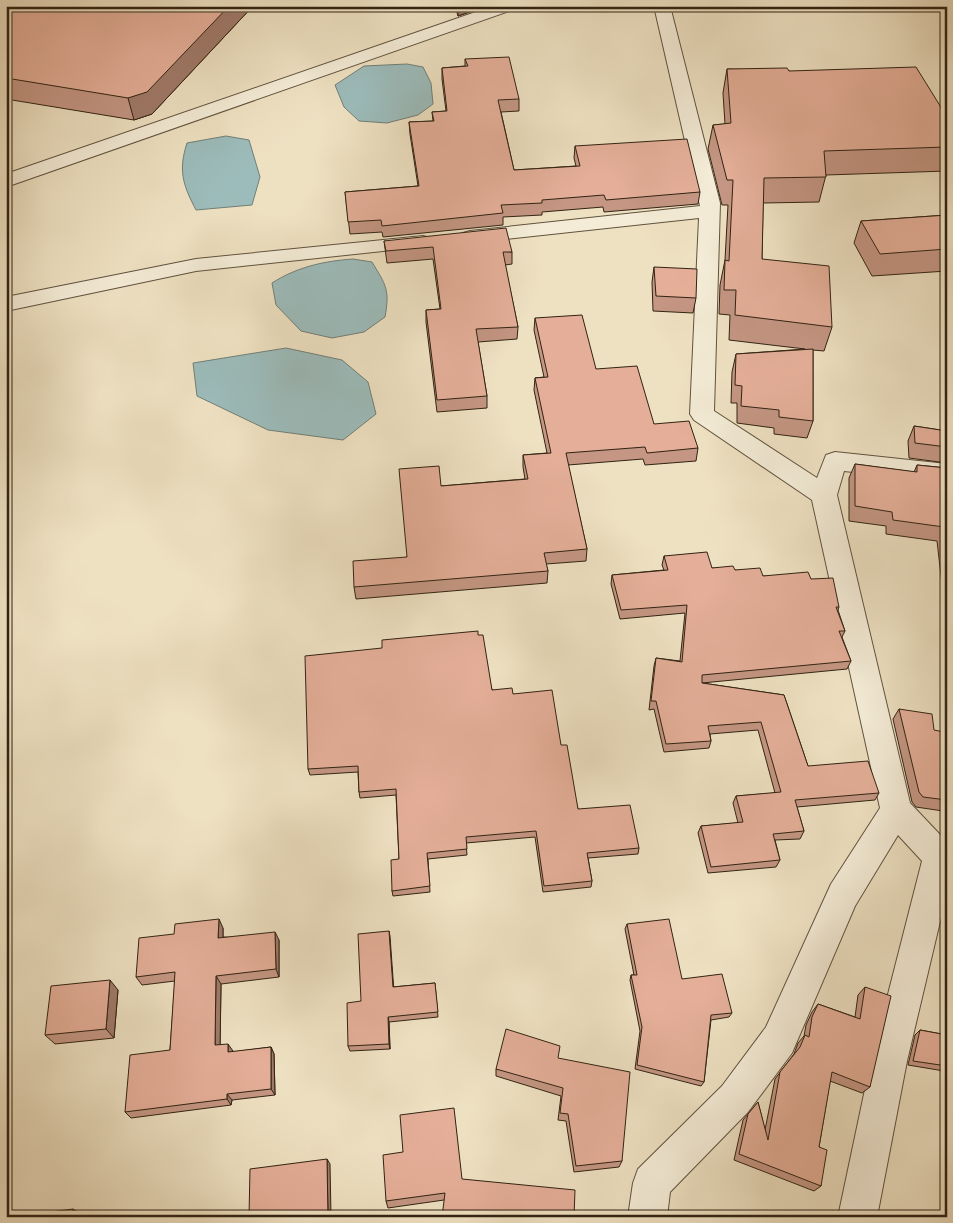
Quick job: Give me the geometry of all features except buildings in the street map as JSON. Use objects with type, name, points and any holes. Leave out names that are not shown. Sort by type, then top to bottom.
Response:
[{"type":"street","points":[[6,181],[509,6]]},
{"type":"street","points":[[662,6],[710,203],[702,414],[735,438],[824,495]]},
{"type":"street","points":[[6,304],[196,265],[710,211]]},
{"type":"street","points":[[857,1217],[889,1061],[943,861],[896,810],[824,495],[835,461],[947,473]]},
{"type":"street","points":[[647,1217],[652,1183],[735,1099],[779,1040],[843,896],[896,810]]},
{"type":"water","points":[[407,64],[423,67],[431,83],[433,104],[418,115],[387,123],[359,121],[344,107],[335,85],[364,66]]},
{"type":"water","points":[[226,136],[249,140],[260,177],[252,205],[196,210],[183,178],[182,170],[187,143]]},
{"type":"water","points":[[353,259],[372,262],[384,282],[387,294],[385,317],[364,332],[332,338],[301,331],[276,305],[272,283],[281,277],[311,266]]},
{"type":"water","points":[[286,348],[342,360],[368,382],[376,414],[343,440],[268,430],[197,396],[193,363]]}]
